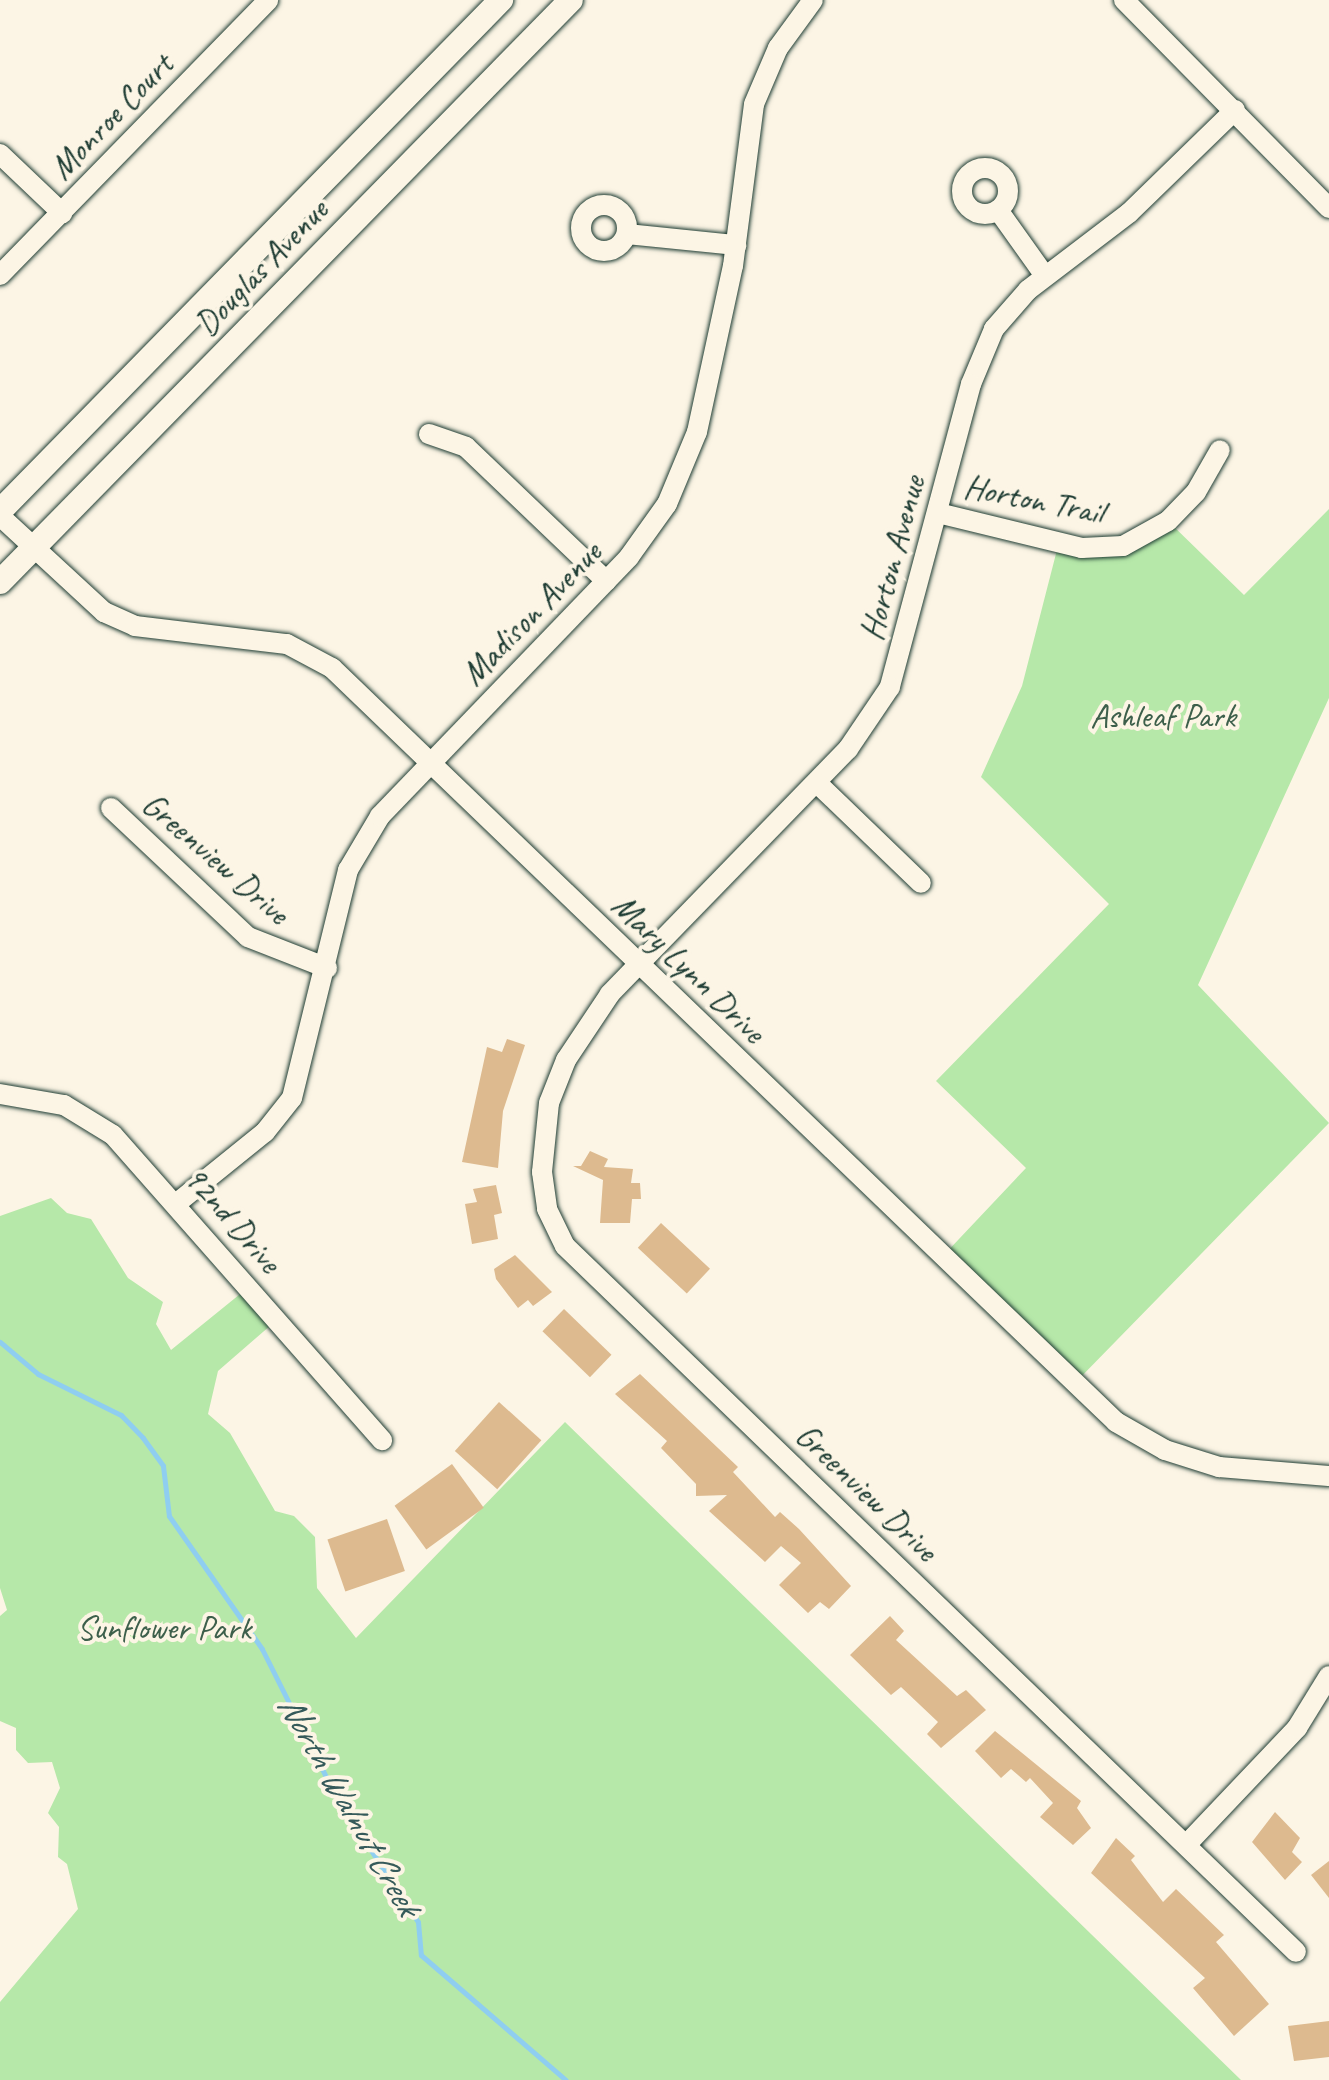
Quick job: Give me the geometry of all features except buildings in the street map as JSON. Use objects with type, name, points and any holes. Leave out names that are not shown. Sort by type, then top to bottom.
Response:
[{"type":"main road","name":"Douglas Avenue","points":[[0,513],[501,0]]},
{"type":"main road","name":"Douglas Avenue","points":[[0,582],[571,0]]},
{"type":"street","name":"Monroe Court","points":[[0,275],[268,0]]},
{"type":"street","name":"Madison Avenue","points":[[177,1203],[280,1116],[301,1074],[348,870],[380,816],[650,532],[682,475],[736,245],[754,104],[778,48],[813,0]]},
{"type":"street","points":[[1124,0],[1329,208]]},
{"type":"street","name":"Horton Avenue","points":[[591,1021],[640,964],[817,783],[890,687],[985,347],[1006,313],[1045,276],[1161,186],[1235,110]]},
{"type":"street","points":[[0,154],[62,213]]},
{"type":"street","points":[[998,210],[1045,276]]},
{"type":"street","points":[[627,234],[736,245]]},
{"type":"street","points":[[429,434],[466,447],[606,581]]},
{"type":"street","name":"Horton Trail","points":[[938,513],[1082,548],[1123,546],[1168,521],[1196,492],[1220,450]]},
{"type":"street","name":"Mary Lynn Drive","points":[[0,513],[104,612],[135,626],[234,635],[287,644],[318,659],[431,763],[1116,1422],[1165,1450],[1219,1467],[1329,1476]]},
{"type":"street","points":[[817,783],[921,883]]},
{"type":"street","name":"Greenview Drive","points":[[111,808],[248,937],[327,968]]},
{"type":"street","name":"Greenview Drive","points":[[591,1021],[560,1075],[542,1149],[547,1209],[565,1246],[1296,1952]]},
{"type":"street","name":"92nd Drive","points":[[0,1094],[64,1105],[98,1123],[177,1203],[382,1440]]},
{"type":"street","points":[[1187,1844],[1297,1728],[1329,1676]]},
{"type":"green space","name":"Ashleaf Park","points":[[1329,509],[1329,698],[1198,985],[1329,1123],[1074,1384],[942,1257],[1026,1168],[936,1081],[1109,904],[981,777],[1022,686],[1059,542],[1103,549],[1168,521],[1244,595]]},
{"type":"green space","name":"Sunflower Park","points":[[51,1198],[67,1213],[91,1219],[128,1278],[163,1302],[156,1324],[171,1350],[250,1286],[278,1319],[218,1371],[208,1414],[230,1433],[275,1511],[294,1516],[315,1537],[317,1588],[356,1638],[565,1422],[1241,2080],[0,2080],[0,2002],[78,1909],[67,1864],[58,1857],[59,1827],[48,1813],[60,1788],[52,1762],[28,1763],[16,1750],[16,1728],[0,1721],[0,1616],[7,1610],[0,1588],[0,1216]]},
{"type":"waterway","name":"North Walnut Creek","points":[[0,1342],[38,1374],[121,1415],[143,1438],[163,1466],[169,1516],[262,1649],[336,1797],[418,1922],[421,1955],[566,2080]]}]
